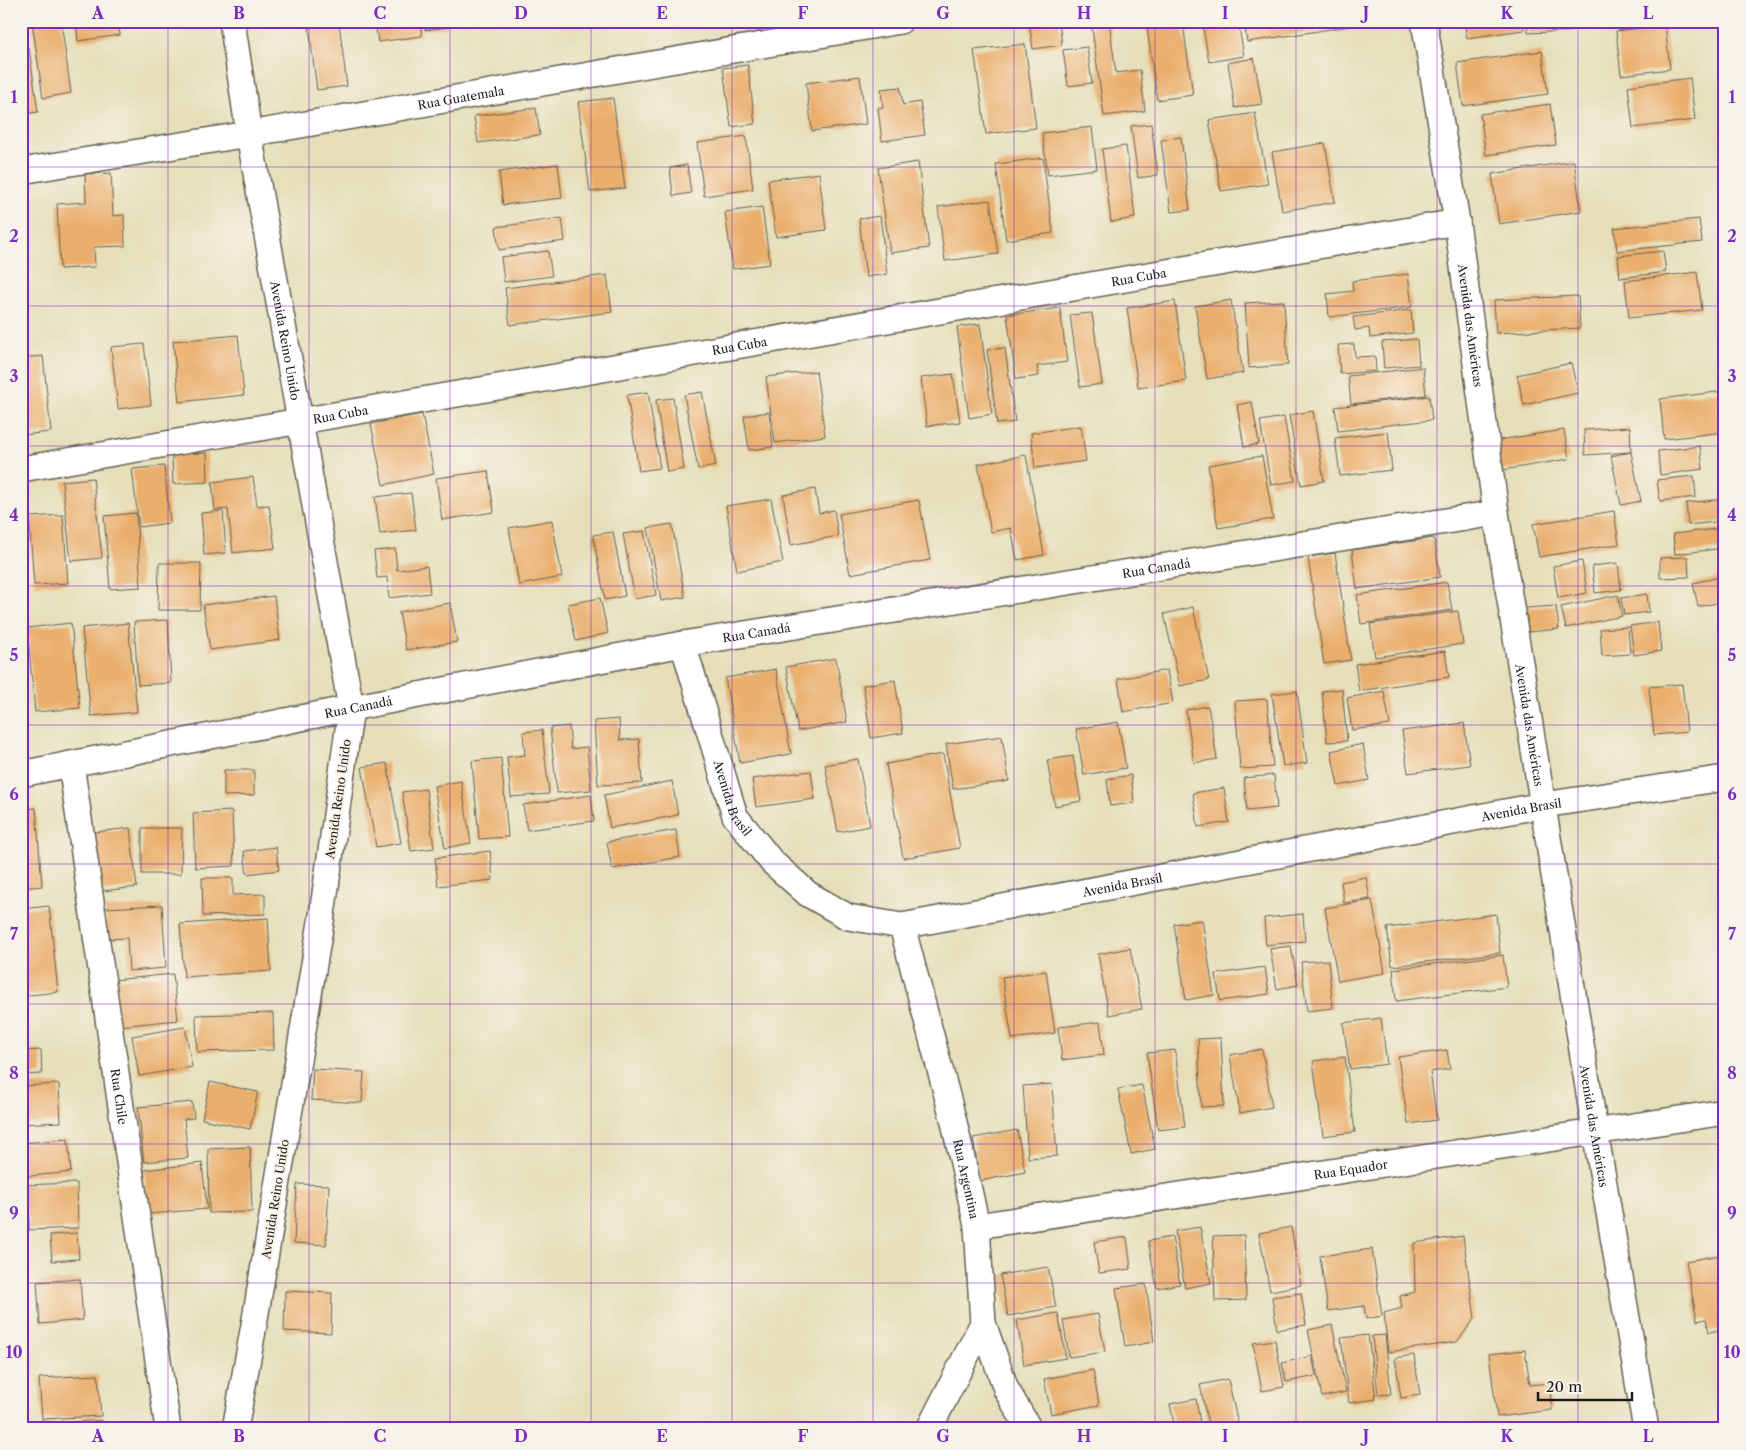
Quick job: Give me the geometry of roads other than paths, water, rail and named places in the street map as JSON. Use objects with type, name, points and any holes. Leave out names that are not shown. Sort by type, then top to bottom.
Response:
[{"type":"street","name":"Avenida Reino Unido","points":[[232,21],[249,134],[351,708],[321,922],[235,1429]]},
{"type":"street","name":"Rua Guatemala","points":[[21,171],[249,134],[900,21]]},
{"type":"street","name":"Avenida das Américas","points":[[1424,21],[1457,222],[1496,512],[1646,1429]]},
{"type":"street","name":"Rua Cuba","points":[[21,469],[1457,222]]},
{"type":"street","name":"Rua Canadá","points":[[21,774],[683,644],[1496,512]]},
{"type":"street","name":"Avenida Brasil","points":[[683,644],[735,816],[772,862],[808,894],[848,917],[902,926],[1543,805],[1725,778]]},
{"type":"street","name":"Rua Chile","points":[[71,764],[168,1429]]},
{"type":"street","name":"Rua Argentina","points":[[902,926],[954,1122],[977,1226],[983,1323],[1006,1389],[1029,1429]]},
{"type":"street","name":"Rua Equador","points":[[977,1226],[1725,1112]]},
{"type":"street","points":[[930,1429],[983,1323]]}]
